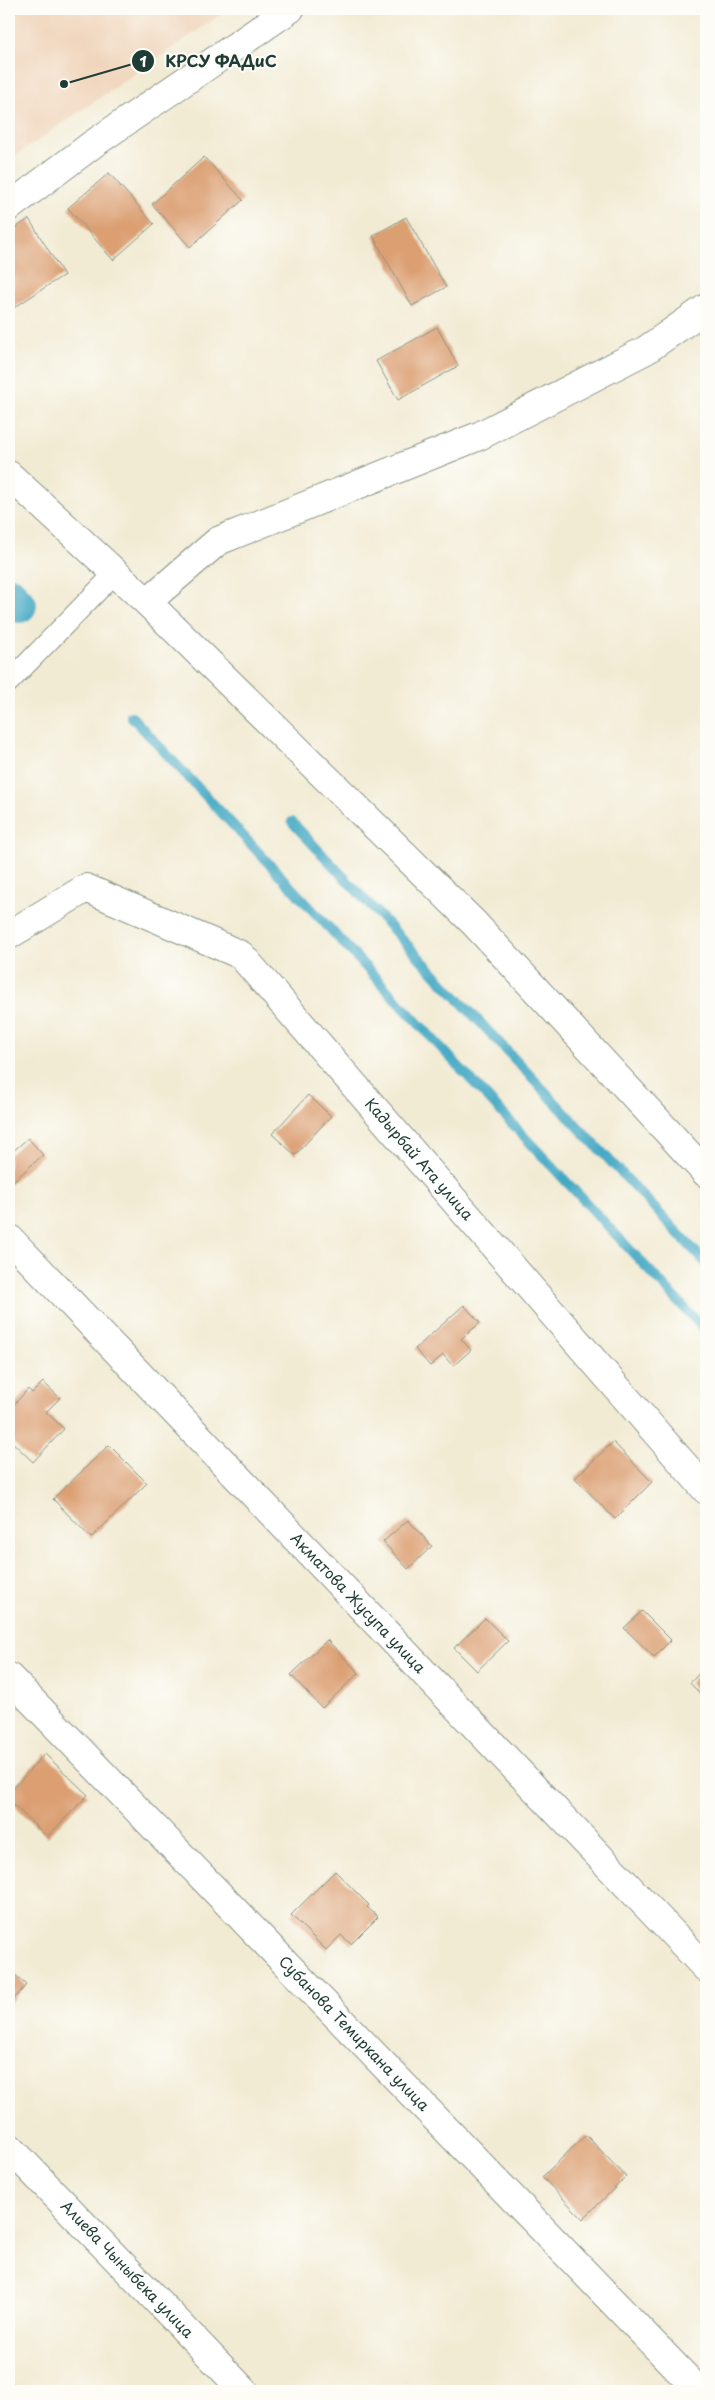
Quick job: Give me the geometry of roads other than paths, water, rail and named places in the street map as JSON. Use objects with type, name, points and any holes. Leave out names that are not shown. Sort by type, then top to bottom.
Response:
[{"type":"street","points":[[9,206],[92,144],[290,9]]},
{"type":"street","points":[[147,602],[218,541],[479,436],[646,350],[706,308]]},
{"type":"street","points":[[9,474],[147,602],[474,923],[706,1173]]},
{"type":"street","name":"Кадырбай Ата улица","points":[[9,934],[86,888],[241,955],[706,1490]]},
{"type":"street","name":"Акматова Жусупа улица","points":[[9,1238],[706,1968]]},
{"type":"street","name":"Субанова Темиркана улица","points":[[9,1677],[699,2391]]},
{"type":"street","name":"Алиева Чыныбека улица","points":[[9,2147],[244,2391]]},
{"type":"lane","points":[[9,682],[115,573]]},
{"type":"waterway","points":[[9,594],[19,605]]},
{"type":"waterway","points":[[131,716],[706,1331]]},
{"type":"waterway","points":[[292,822],[706,1263]]},
{"type":"place","name":"КРСУ ФАДиС","points":[[64,84]]}]
